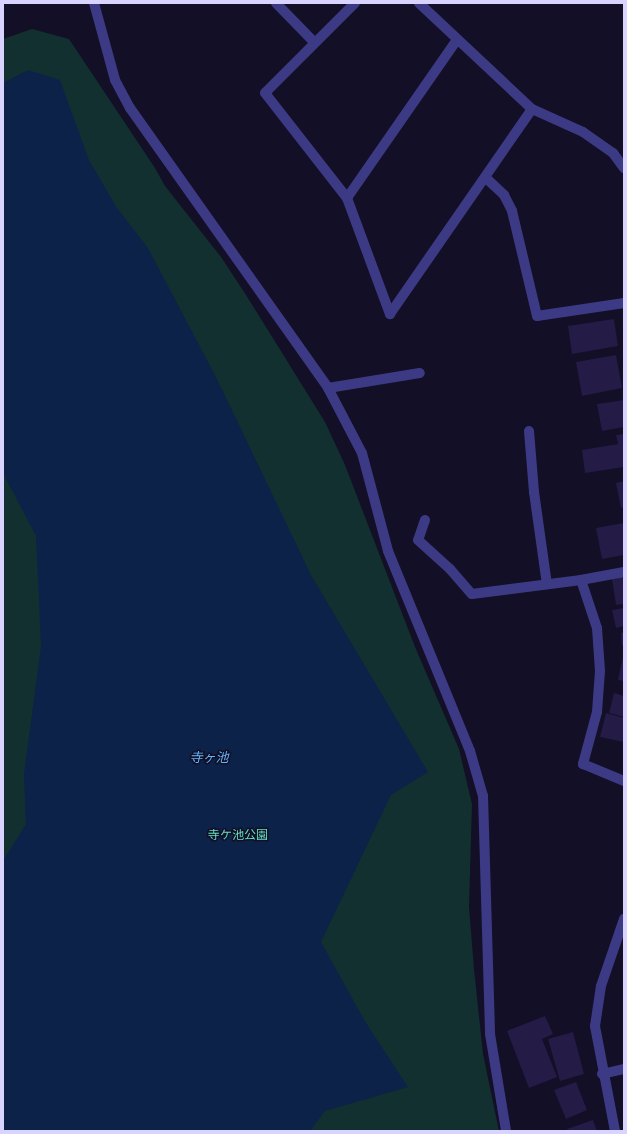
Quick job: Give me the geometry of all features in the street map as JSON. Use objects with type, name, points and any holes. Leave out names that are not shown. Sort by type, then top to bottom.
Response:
[{"type":"street","points":[[94,3],[115,80],[130,108],[328,388],[362,453],[388,551],[470,751],[483,796],[490,1034],[506,1131]]},
{"type":"street","points":[[276,3],[314,42]]},
{"type":"street","points":[[355,3],[314,42],[265,93],[347,198],[390,314],[486,178],[532,109]]},
{"type":"street","points":[[419,3],[456,41],[532,109],[583,132],[613,153],[624,168]]},
{"type":"street","points":[[347,198],[456,41]]},
{"type":"street","points":[[486,178],[504,195],[512,211],[537,316],[624,303]]},
{"type":"street","points":[[328,388],[420,373]]},
{"type":"street","points":[[529,431],[534,492],[547,584]]},
{"type":"street","points":[[425,520],[418,540],[450,569],[472,594],[581,580],[624,572]]},
{"type":"street","points":[[581,580],[598,628],[600,671],[597,712],[583,764],[624,781]]},
{"type":"street","points":[[615,1131],[602,1074],[595,1026],[601,986],[624,919]]},
{"type":"street","points":[[602,1074],[624,1069]]},
{"type":"green space","name":"寺ヶ池","points":[[32,29],[69,39],[155,168],[165,186],[221,257],[246,295],[325,422],[345,465],[415,647],[459,749],[472,804],[469,907],[474,969],[483,1054],[499,1131],[3,1131],[3,39]]},
{"type":"water","name":"寺ヶ池","points":[[28,70],[60,80],[89,160],[117,208],[148,248],[217,379],[311,575],[428,772],[391,795],[321,942],[366,1023],[408,1087],[325,1111],[310,1131],[3,1131],[3,861],[26,824],[24,774],[41,646],[36,536],[3,473],[3,83]]},
{"type":"building","points":[[614,319],[618,346],[572,354],[568,326]]},
{"type":"building","points":[[616,355],[622,388],[582,396],[576,362]]},
{"type":"building","points":[[624,400],[624,427],[602,431],[597,404]]},
{"type":"building","points":[[624,434],[624,467],[585,473],[582,450],[618,444],[616,435]]},
{"type":"building","points":[[624,481],[624,507],[621,508],[616,483]]},
{"type":"building","points":[[624,523],[624,555],[602,559],[596,528]]},
{"type":"building","points":[[624,577],[624,604],[616,605],[612,579]]},
{"type":"building","points":[[624,608],[624,626],[616,628],[612,610]]},
{"type":"building","points":[[624,632],[624,645],[622,646],[621,633]]},
{"type":"building","points":[[624,657],[624,681],[618,680]]},
{"type":"building","points":[[614,693],[624,696],[624,717],[609,713]]},
{"type":"building","points":[[606,713],[624,718],[624,742],[600,737]]},
{"type":"building","points":[[545,1016],[553,1034],[542,1039],[557,1077],[529,1088],[507,1031]]},
{"type":"building","points":[[573,1032],[584,1074],[560,1081],[548,1039]]},
{"type":"building","points":[[576,1082],[587,1110],[566,1119],[554,1090]]},
{"type":"building","points":[[593,1120],[597,1131],[568,1131],[567,1129]]},
{"type":"park label","name":"寺ケ池公園","points":[[238,835]]}]
